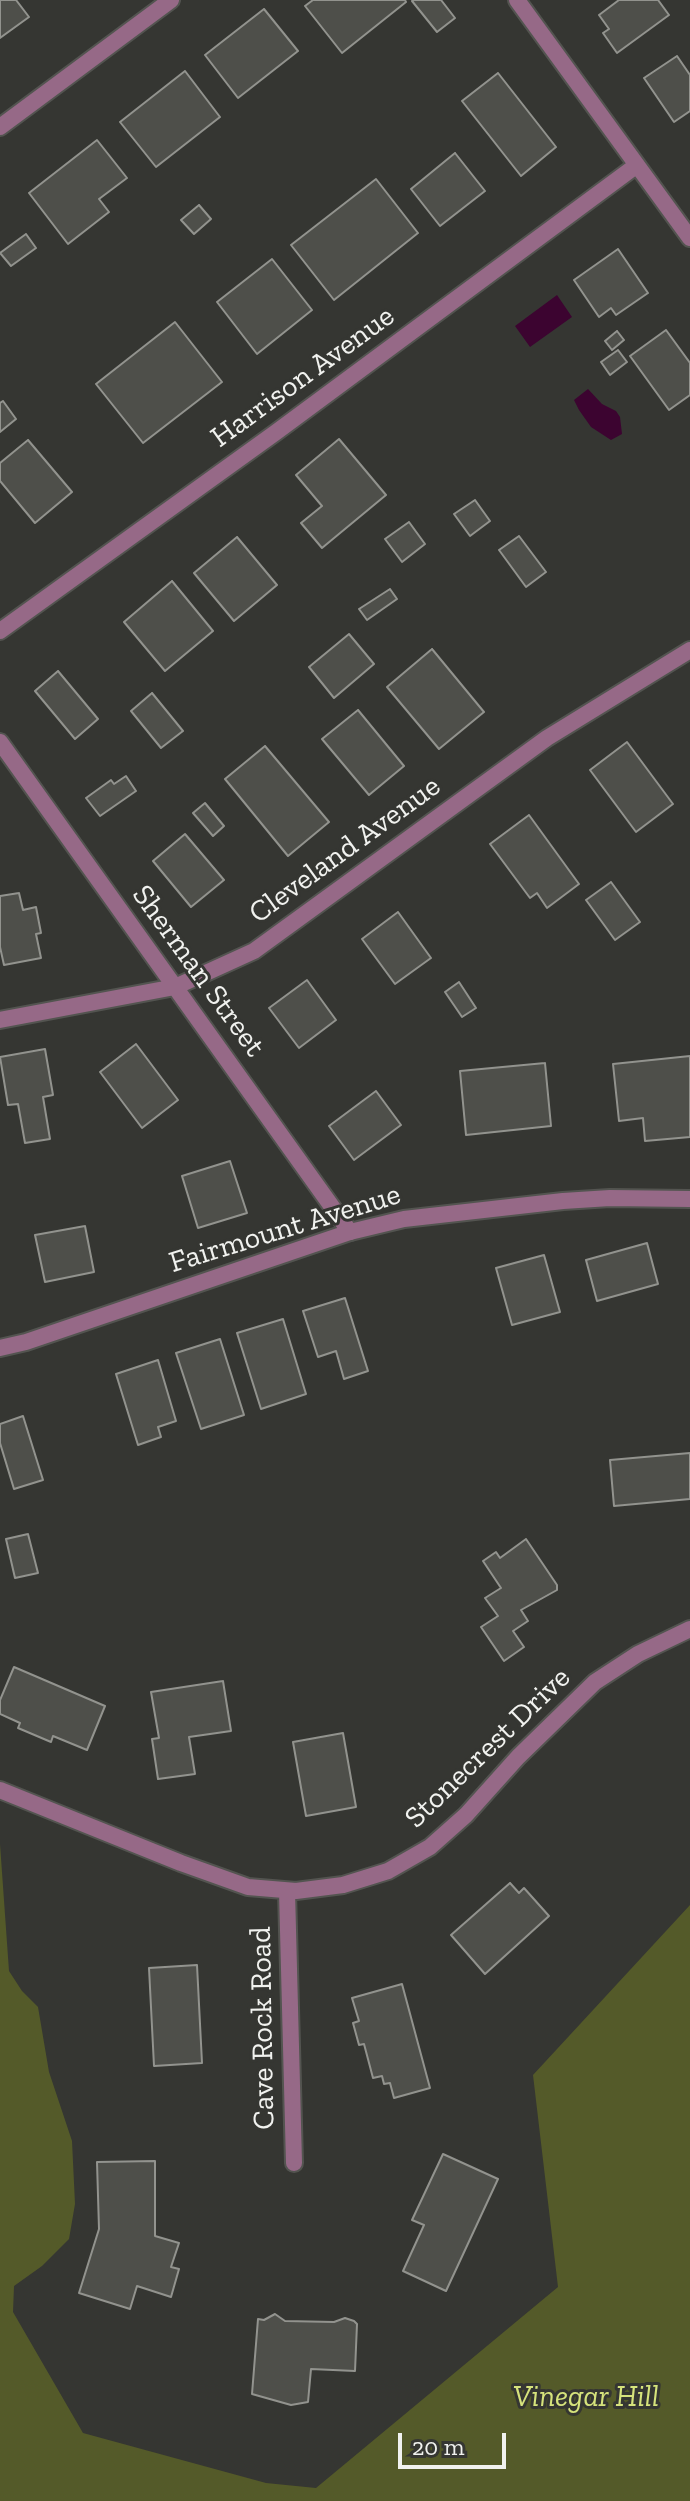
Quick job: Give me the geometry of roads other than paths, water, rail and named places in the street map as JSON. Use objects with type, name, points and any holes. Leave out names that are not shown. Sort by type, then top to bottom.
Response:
[{"type":"street","points":[[0,127],[171,0]]},
{"type":"street","points":[[517,0],[690,238]]},
{"type":"street","name":"Harrison Avenue","points":[[0,631],[275,433],[637,165]]},
{"type":"street","name":"Cleveland Avenue","points":[[0,1020],[175,987],[254,951],[547,738],[690,650]]},
{"type":"street","name":"Sherman Street","points":[[0,742],[350,1232]]},
{"type":"street","name":"Fairmount Avenue","points":[[0,1348],[26,1342],[350,1232],[404,1219],[517,1205],[610,1198],[690,1199]]},
{"type":"street","name":"Stonecrest Drive","points":[[0,1790],[223,1880],[248,1887],[320,1890],[388,1871],[430,1847],[466,1815],[518,1757],[587,1689],[627,1661],[690,1629]]},
{"type":"street","name":"Cave Rock Road","points":[[287,1891],[294,2163]]},
{"type":"park label","name":"Vinegar Hill","points":[[586,2397]]}]
